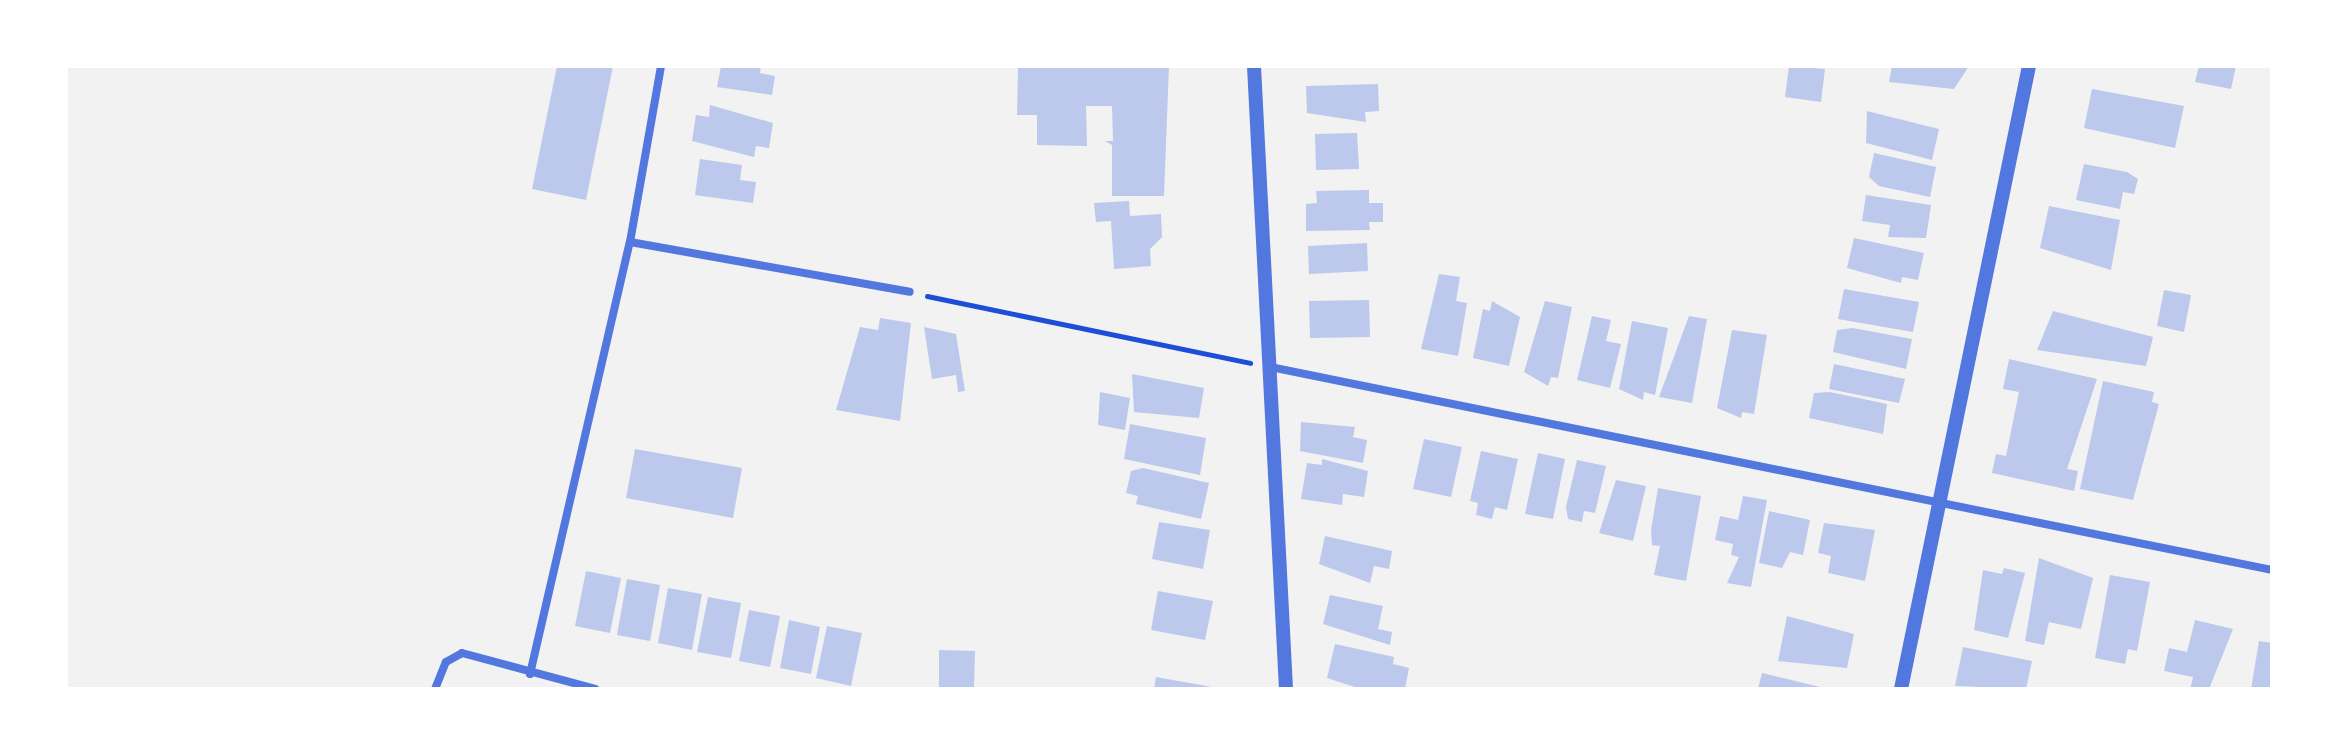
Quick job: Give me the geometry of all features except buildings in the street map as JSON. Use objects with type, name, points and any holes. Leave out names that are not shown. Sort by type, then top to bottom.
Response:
[{"type":"street","points":[[530,674],[630,242],[661,66]]},
{"type":"street","points":[[1254,66],[1286,689]]},
{"type":"street","points":[[1901,689],[2029,66]]},
{"type":"street","points":[[630,242],[910,292]]},
{"type":"street","points":[[1270,367],[2272,570]]},
{"type":"street","points":[[435,689],[446,662],[462,653],[530,674],[595,689]]},
{"type":"path","points":[[910,292],[1270,367]]}]
